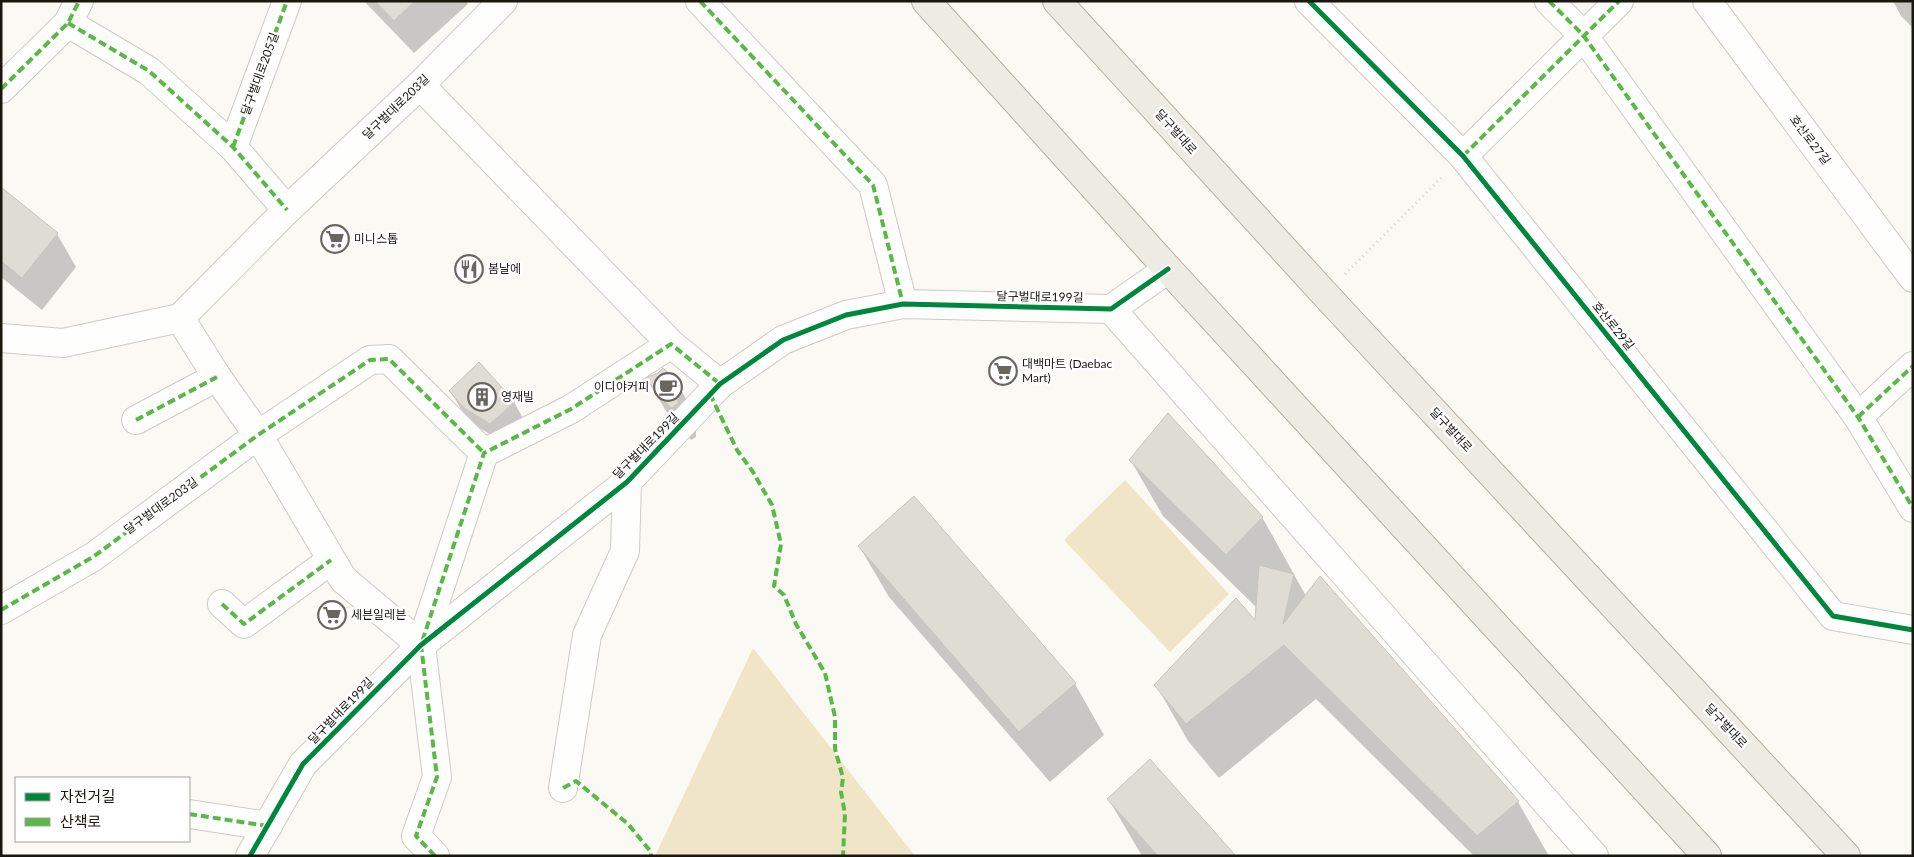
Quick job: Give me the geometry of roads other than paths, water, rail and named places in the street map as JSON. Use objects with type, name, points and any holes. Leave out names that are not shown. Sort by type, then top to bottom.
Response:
[{"type":"main road","points":[[926,1],[1168,269],[1708,856]]},
{"type":"main road","name":"달구벌대로","points":[[1058,1],[1325,294],[1846,856]]},
{"type":"street","name":"달구벌대로205길","points":[[232,147],[287,1]]},
{"type":"street","name":"달구벌대로203길","points":[[180,318],[287,210],[420,85],[503,1]]},
{"type":"street","points":[[700,1],[873,185],[903,304]]},
{"type":"street","name":"호산로29길","points":[[1309,1],[1463,156],[1834,616],[1913,630]]},
{"type":"street","points":[[1549,1],[1583,35],[1858,417],[1913,508]]},
{"type":"street","points":[[1463,156],[1619,1]]},
{"type":"street","name":"호산로27길","points":[[1707,1],[1913,278]]},
{"type":"street","points":[[1,89],[74,12],[149,71],[232,147],[287,210]]},
{"type":"street","points":[[420,85],[671,344],[720,384]]},
{"type":"street","points":[[1168,269],[1111,309],[1594,856]]},
{"type":"street","name":"달구벌대로199길","points":[[250,856],[304,764],[420,644],[627,482],[720,384],[783,340],[846,315],[903,304],[1111,309]]},
{"type":"street","points":[[1,338],[63,343],[180,318],[217,377],[258,435],[344,579],[420,644]]},
{"type":"street","points":[[258,435],[370,360],[389,359],[484,453],[571,409],[671,344]]},
{"type":"street","points":[[1858,417],[1913,366]]},
{"type":"street","points":[[136,420],[217,377]]},
{"type":"street","name":"달구벌대로203길","points":[[1,610],[93,557],[258,435]]},
{"type":"street","name":"달구벌대로199길","points":[[435,856],[416,836],[437,777],[420,644],[484,453]]},
{"type":"street","name":"달구벌대로199길","points":[[563,788],[587,635],[625,552],[627,482]]},
{"type":"street","points":[[222,604],[244,624],[332,560]]},
{"type":"street","points":[[190,814],[268,826]]},
{"type":"place","name":"미니스톱","points":[[335,239]]},
{"type":"place","name":"봄날에","points":[[469,269]]},
{"type":"place","name":"대백마트 (Daebac Mart)","points":[[1003,371]]},
{"type":"place","name":"이디야커피","points":[[668,387]]},
{"type":"place","name":"영재빌","points":[[482,397]]},
{"type":"place","name":"세븐일레븐","points":[[332,615]]}]
